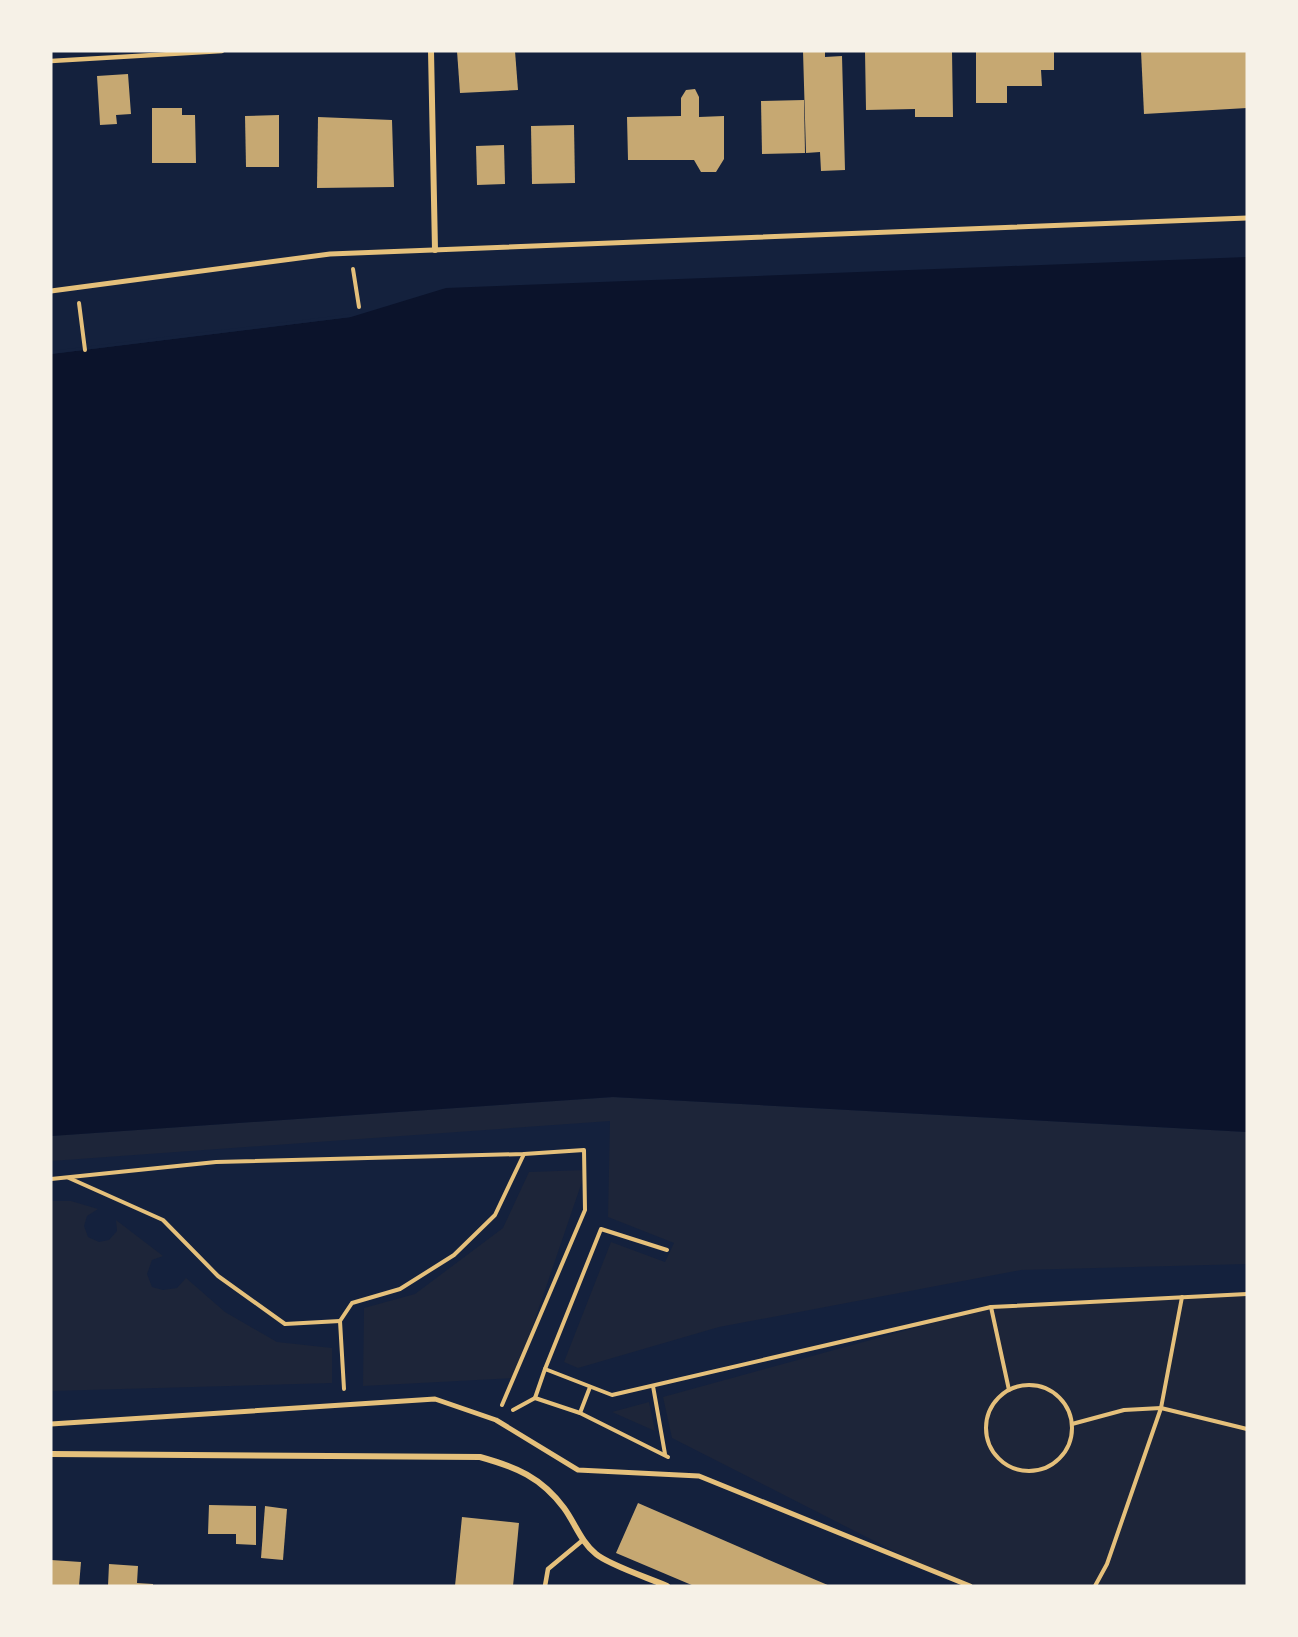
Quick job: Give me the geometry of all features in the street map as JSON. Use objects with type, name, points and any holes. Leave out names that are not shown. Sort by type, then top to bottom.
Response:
[{"type":"street","points":[[431,51],[435,250]]},
{"type":"street","points":[[51,291],[350,253],[1247,218]]},
{"type":"street","points":[[51,1424],[435,1399],[496,1420],[578,1470],[699,1476],[970,1586]]},
{"type":"street","points":[[51,1454],[480,1457],[515,1467],[543,1484],[564,1508],[583,1540],[597,1555],[667,1586]]},
{"type":"lane","points":[[51,61],[222,51]]},
{"type":"lane","points":[[545,1586],[548,1569],[583,1540]]},
{"type":"path","points":[[350,253],[359,307]]},
{"type":"path","points":[[79,307],[85,350]]},
{"type":"path","points":[[51,1179],[216,1162],[524,1154],[584,1150],[585,1210],[496,1420]]},
{"type":"path","points":[[344,1405],[340,1321],[352,1303],[400,1288],[454,1255],[495,1215],[524,1154]]},
{"type":"path","points":[[68,1178],[162,1220],[218,1276],[285,1324],[340,1321]]},
{"type":"path","points":[[496,1420],[535,1398],[601,1229],[667,1250]]},
{"type":"path","points":[[545,1369],[612,1395],[991,1307],[1247,1294]]},
{"type":"path","points":[[1095,1586],[1107,1564],[1161,1408],[1182,1297]]},
{"type":"path","points":[[991,1307],[1009,1390]]},
{"type":"path","points":[[1033,1384],[1047,1388],[1060,1397],[1068,1409],[1072,1424],[1071,1439],[1065,1453],[1054,1463],[1041,1470],[1026,1472],[1011,1468],[992,1451],[985,1426],[993,1402],[1009,1390],[1033,1384]]},
{"type":"path","points":[[653,1386],[665,1455]]},
{"type":"path","points":[[580,1413],[590,1387]]},
{"type":"path","points":[[535,1398],[580,1413],[665,1455],[699,1476]]},
{"type":"path","points":[[1072,1424],[1124,1410],[1161,1408],[1247,1429]]},
{"type":"shaded area","points":[[1247,257],[1247,1132],[613,1097],[51,1136],[51,354],[351,317],[446,288]]},
{"type":"shaded area","points":[[613,1097],[1247,1132],[1247,1264],[1021,1270],[719,1327],[578,1368],[564,1362],[611,1242],[665,1262],[674,1243],[608,1217],[610,1121],[51,1161],[51,1136]]},
{"type":"shaded area","points":[[586,1170],[515,1378],[363,1386],[364,1308],[415,1294],[503,1228],[529,1172]]},
{"type":"shaded area","points":[[51,1201],[71,1201],[98,1209],[87,1216],[84,1226],[88,1237],[99,1242],[109,1240],[117,1231],[116,1220],[163,1256],[152,1260],[147,1274],[152,1287],[163,1290],[177,1288],[186,1278],[225,1312],[277,1342],[332,1348],[332,1383],[51,1391]]},
{"type":"shaded area","points":[[1247,1294],[1247,1586],[970,1586],[943,1576],[672,1438],[663,1397],[991,1307]]},
{"type":"shaded area","points":[[649,1402],[655,1431],[612,1412]]},
{"type":"pier","points":[[351,314],[351,317],[51,354],[51,351]]},
{"type":"building","points":[[457,51],[515,51],[518,90],[460,93]]},
{"type":"building","points":[[803,51],[825,51],[825,57],[842,56],[845,170],[821,171],[820,152],[806,153]]},
{"type":"building","points":[[865,51],[952,51],[953,117],[915,117],[915,109],[866,110]]},
{"type":"building","points":[[976,51],[1054,51],[1054,70],[1041,70],[1042,86],[1007,86],[1007,103],[976,103]]},
{"type":"building","points":[[1141,51],[1247,51],[1247,108],[1144,114]]},
{"type":"building","points":[[128,74],[131,114],[116,115],[117,124],[100,125],[97,76]]},
{"type":"building","points":[[695,89],[699,97],[699,117],[724,116],[724,159],[716,172],[701,172],[694,160],[628,160],[627,117],[681,116],[681,98],[686,90]]},
{"type":"building","points":[[804,100],[805,153],[762,154],[761,101]]},
{"type":"building","points":[[152,108],[182,108],[182,115],[195,115],[196,163],[152,163]]},
{"type":"building","points":[[279,115],[279,167],[246,167],[245,116]]},
{"type":"building","points":[[318,117],[392,120],[394,187],[317,188]]},
{"type":"building","points":[[574,125],[575,183],[532,184],[531,126]]},
{"type":"building","points":[[504,145],[505,184],[477,185],[476,146]]},
{"type":"building","points":[[638,1503],[830,1586],[694,1586],[616,1553]]},
{"type":"building","points":[[209,1505],[256,1506],[256,1545],[236,1544],[236,1534],[208,1534]]},
{"type":"building","points":[[265,1506],[287,1509],[283,1560],[261,1558]]},
{"type":"building","points":[[462,1517],[519,1523],[513,1586],[455,1586]]},
{"type":"building","points":[[51,1560],[81,1562],[79,1586],[51,1586]]},
{"type":"building","points":[[109,1564],[138,1566],[137,1583],[153,1584],[153,1586],[108,1586]]}]
